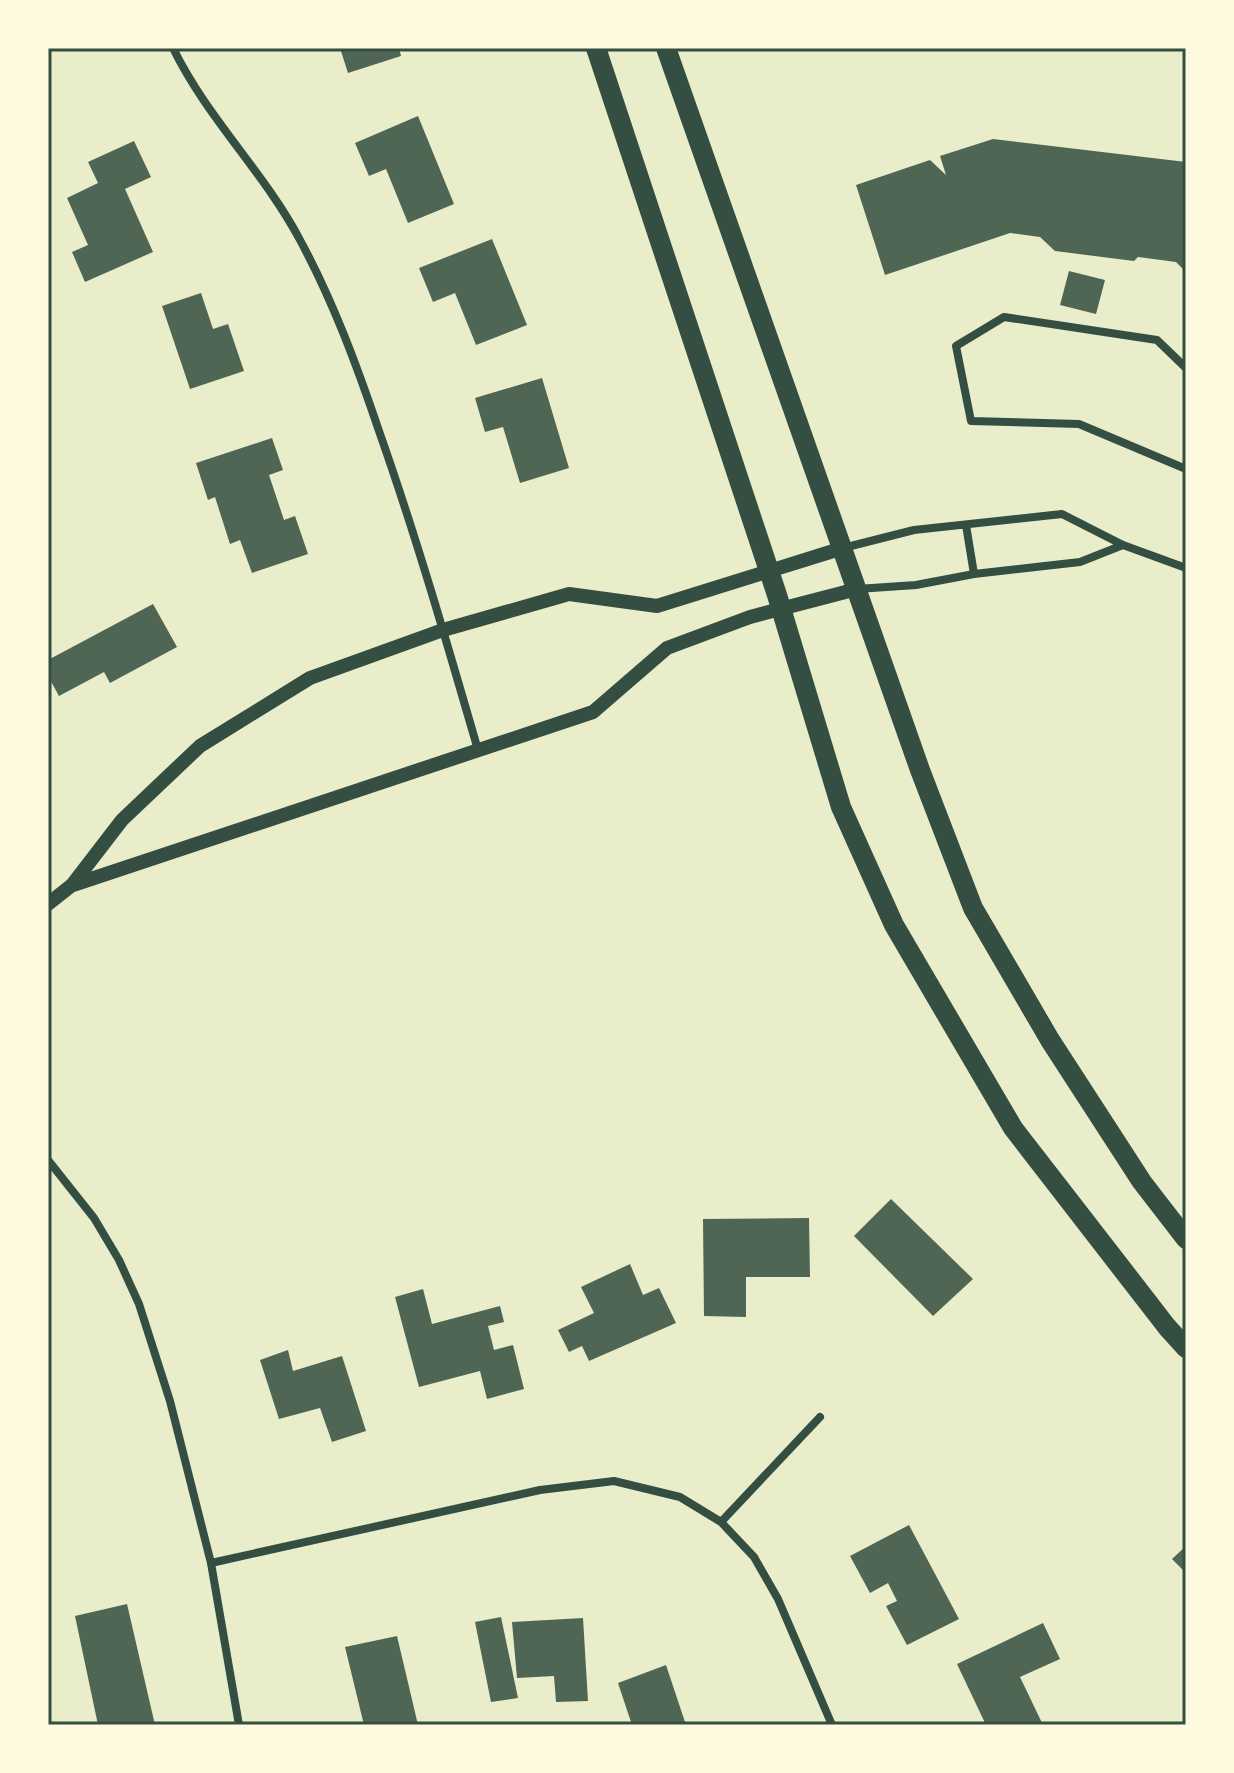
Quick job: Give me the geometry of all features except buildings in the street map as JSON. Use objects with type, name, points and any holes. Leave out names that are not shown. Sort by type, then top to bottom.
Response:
[{"type":"main road","points":[[596,48],[782,609],[841,807],[894,925],[1013,1128],[1186,1348]]},
{"type":"main road","points":[[666,48],[920,770],[973,908],[1050,1040],[1142,1182],[1186,1239]]},
{"type":"street","points":[[173,48],[210,111],[240,148],[300,239],[356,362],[415,533],[478,750]]},
{"type":"street","points":[[1186,368],[1157,340],[1004,317],[956,346],[971,421],[1079,424],[1186,469]]},
{"type":"street","points":[[48,904],[72,885],[122,820],[200,746],[310,678],[443,630],[569,594],[657,606],[843,548],[914,530],[1062,514],[1123,545],[1186,568]]},
{"type":"street","points":[[966,525],[974,574]]},
{"type":"street","points":[[72,885],[593,712],[667,648],[750,617],[857,589],[916,585],[974,574],[1080,562],[1123,545]]},
{"type":"street","points":[[48,1160],[94,1218],[119,1260],[139,1304],[170,1401],[211,1563],[239,1725]]},
{"type":"street","points":[[721,1522],[820,1417]]},
{"type":"street","points":[[211,1563],[540,1490],[614,1481],[680,1497],[721,1522],[754,1557],[778,1599],[832,1725]]}]
